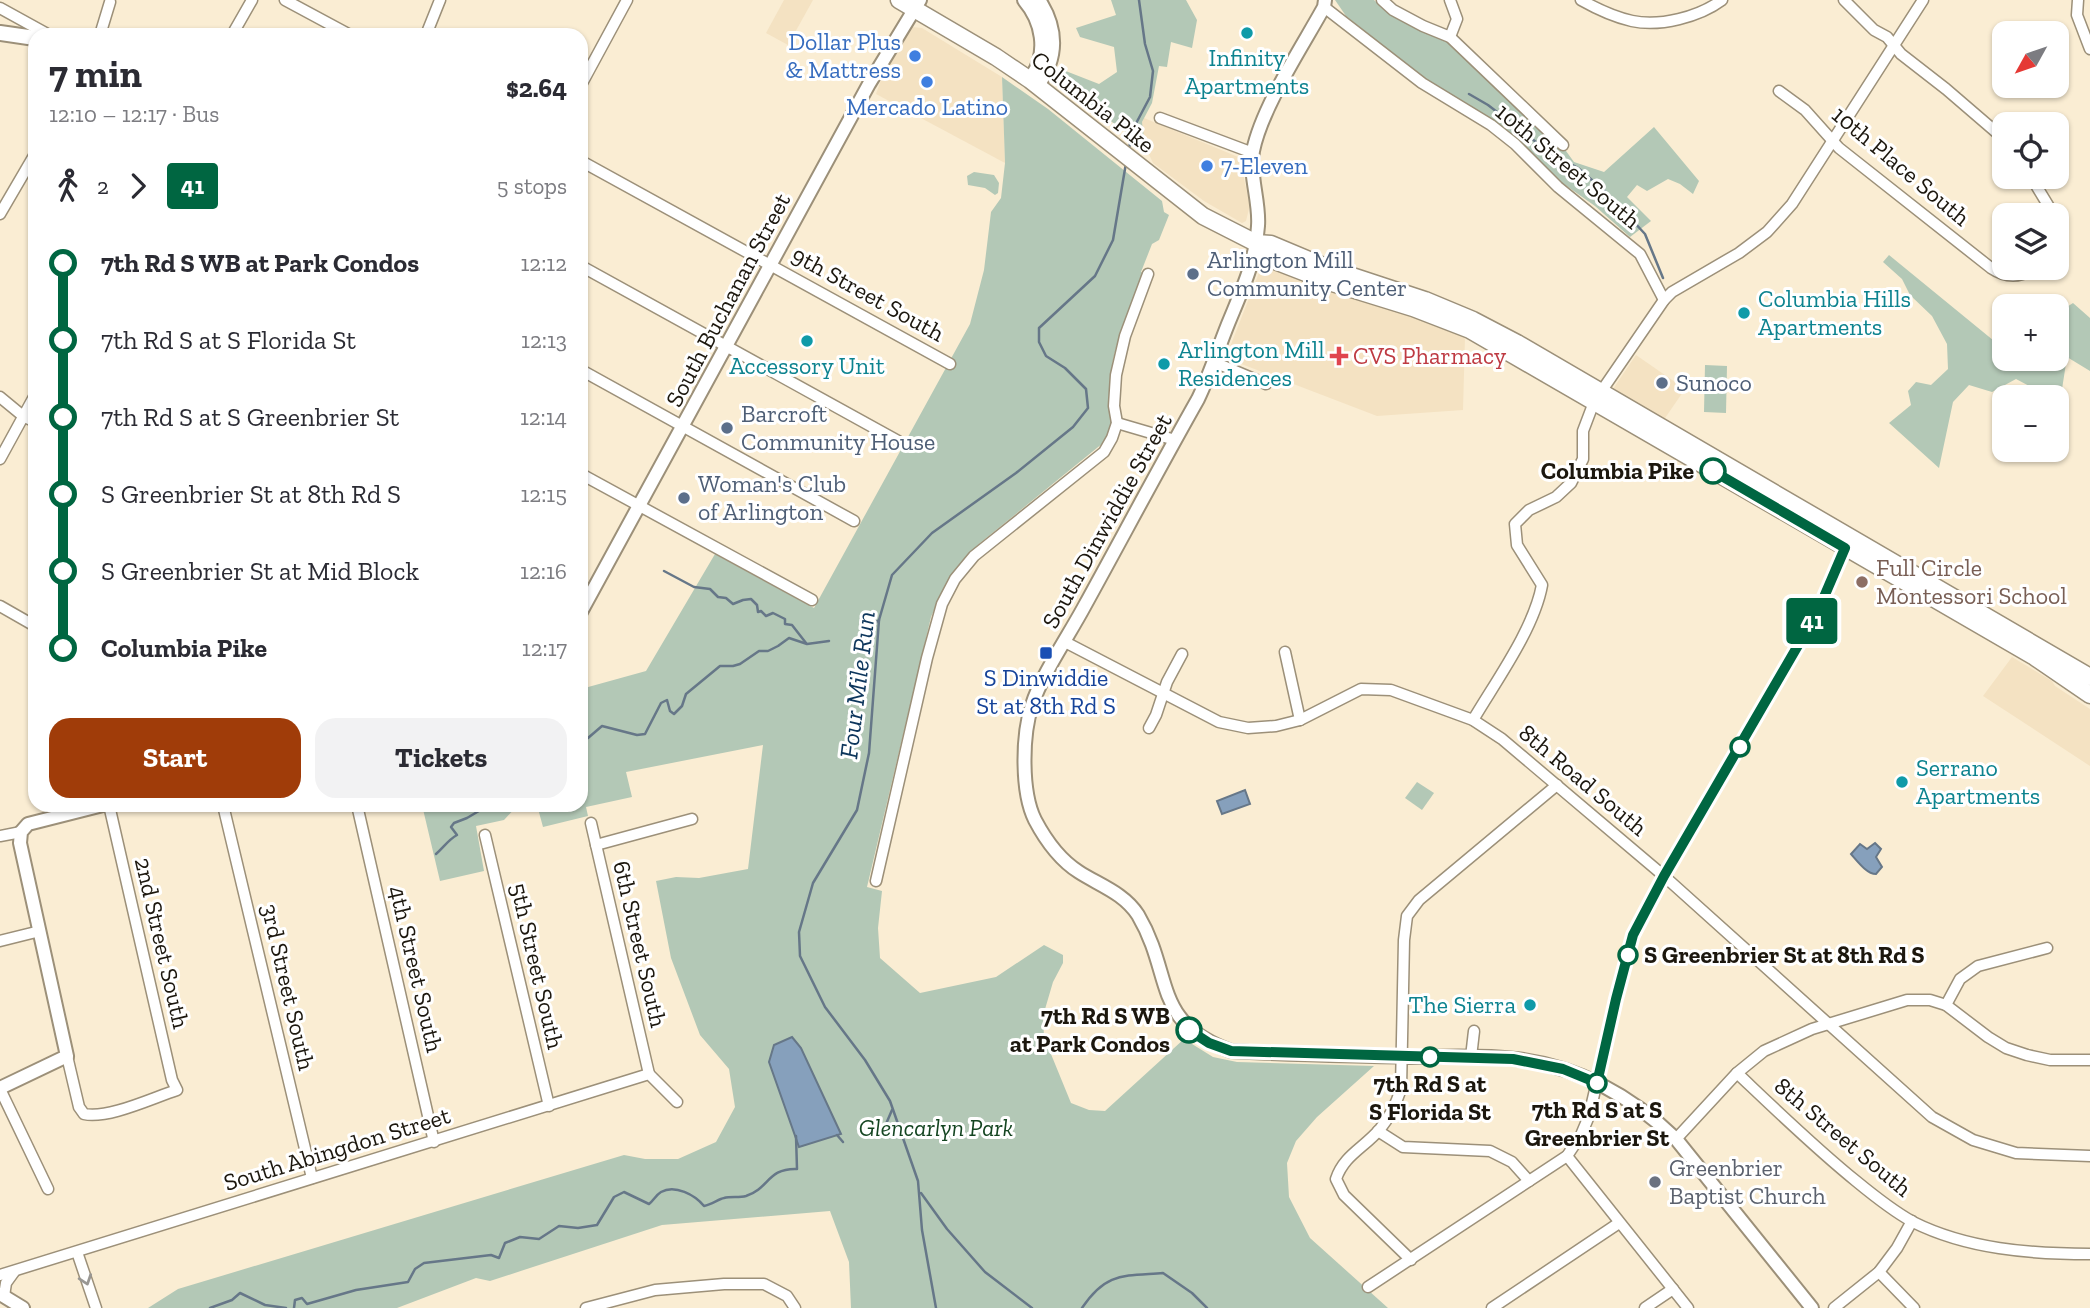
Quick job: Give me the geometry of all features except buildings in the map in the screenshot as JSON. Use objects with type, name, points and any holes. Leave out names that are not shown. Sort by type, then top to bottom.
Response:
[{"type":"main road","name":"Columbia Pike","points":[[899,0],[917,5],[1033,82],[1203,216],[1256,243],[1267,258],[1470,330],[1597,397],[1848,543],[2090,677]]},
{"type":"main road","points":[[1025,0],[1035,14],[1042,36],[1040,65],[1033,82]]},
{"type":"main road","points":[[1033,82],[1047,72],[1053,51],[1049,21],[1038,0]]},
{"type":"main road","points":[[0,33],[28,37]]},
{"type":"main road","name":"Columbia Pike","points":[[1848,543],[2042,662],[2090,695]]},
{"type":"street","points":[[236,28],[252,0]]},
{"type":"street","points":[[285,0],[337,28]]},
{"type":"street","points":[[429,28],[440,0]]},
{"type":"street","points":[[588,72],[627,0]]},
{"type":"street","name":"10th Street South","points":[[1382,0],[1393,10],[1450,37],[1563,145]]},
{"type":"street","points":[[1450,0],[1457,19],[1450,37]]},
{"type":"street","points":[[1581,0],[1602,12],[1634,22],[1671,20],[1711,8],[1722,0]]},
{"type":"street","points":[[1844,0],[1874,30],[1887,37],[1894,46],[1992,129]]},
{"type":"street","points":[[1473,720],[1517,647],[1542,585],[1517,545],[1515,524],[1529,510],[1556,497],[1572,483],[1583,459],[1583,431],[1597,397],[1664,300],[1672,292],[1738,253],[1767,232],[1792,204],[1923,0]]},
{"type":"street","points":[[2078,0],[2077,15],[2090,49]]},
{"type":"street","points":[[102,28],[110,2]]},
{"type":"street","points":[[1160,118],[1253,153],[1259,132],[1280,87],[1324,3]]},
{"type":"street","name":"10th Street South","points":[[1324,3],[1422,83],[1491,125],[1515,144],[1558,187],[1640,254],[1664,300]]},
{"type":"street","name":"South Buchanan Street","points":[[588,599],[869,84],[917,5]]},
{"type":"street","points":[[0,8],[36,28]]},
{"type":"street","name":"10th Place South","points":[[1779,91],[1805,110],[1833,141],[1992,267]]},
{"type":"street","name":"South Dinwiddie Street","points":[[1253,153],[1252,170],[1258,210],[1253,262],[1214,362],[1198,399],[1032,706],[1023,778],[1034,817],[1060,855],[1077,871],[1111,888],[1136,912],[1150,941],[1171,1004],[1189,1030],[1209,1043],[1231,1051],[1471,1057],[1535,1062],[1563,1069],[1597,1083],[1623,1096],[1654,1118],[1676,1139],[1812,1308]]},
{"type":"street","name":"9th Street South","points":[[588,165],[950,364]]},
{"type":"street","points":[[0,214],[28,166]]},
{"type":"street","points":[[588,270],[898,441]]},
{"type":"street","points":[[876,881],[942,604],[974,556],[1104,452],[1117,423],[1114,406],[1116,374],[1125,336],[1148,274]]},
{"type":"street","points":[[1214,362],[1266,384]]},
{"type":"street","points":[[588,374],[854,520]]},
{"type":"street","points":[[0,397],[28,418]]},
{"type":"street","points":[[0,458],[28,407]]},
{"type":"street","points":[[1117,423],[1175,440]]},
{"type":"street","points":[[588,478],[812,600]]},
{"type":"street","points":[[1368,1287],[1567,1156],[1581,1135],[1589,1116],[1633,935],[1664,876],[1818,611],[1848,543]]},
{"type":"street","points":[[0,606],[28,621]]},
{"type":"street","name":"8th Road South","points":[[1065,642],[1163,694],[1234,727],[1264,727],[1300,720],[1361,689],[1391,690],[1473,720],[1502,739],[1664,876],[1932,1117],[1973,1140],[2016,1153],[2090,1156]]},
{"type":"street","points":[[1285,652],[1300,720]]},
{"type":"street","points":[[1149,728],[1167,681],[1182,654]]},
{"type":"street","points":[[1410,1260],[1344,1195],[1336,1179],[1340,1165],[1378,1131],[1394,1109],[1401,1089],[1404,940],[1407,916],[1419,900],[1557,785]]},
{"type":"street","points":[[0,836],[20,832],[28,824],[75,812]]},
{"type":"street","name":"2nd Street South","points":[[67,1056],[79,1107],[84,1114],[93,1116],[113,1111],[177,1090],[169,1067],[111,812]]},
{"type":"street","name":"3rd Street South","points":[[225,812],[312,1178]]},
{"type":"street","name":"4th Street South","points":[[359,812],[434,1142]]},
{"type":"street","points":[[596,845],[692,820]]},
{"type":"street","name":"6th Street South","points":[[590,824],[649,1074]]},
{"type":"street","points":[[20,832],[20,843],[67,1056],[0,1089],[48,1189]]},
{"type":"street","name":"5th Street South","points":[[485,835],[549,1106]]},
{"type":"street","points":[[0,941],[40,931]]},
{"type":"street","points":[[1946,1005],[1960,979],[1978,966],[2047,948]]},
{"type":"street","points":[[1676,1139],[1737,1073],[1764,1051],[1827,1025],[1908,1000],[1930,1000],[1946,1005],[1988,1037],[2006,1048],[2027,1055],[2050,1060],[2090,1060]]},
{"type":"street","points":[[1471,1057],[1474,1031]]},
{"type":"street","name":"8th Street South","points":[[1737,1073],[1842,1170],[1912,1221],[1978,1244],[2015,1251],[2090,1254]]},
{"type":"street","points":[[649,1074],[677,1102]]},
{"type":"street","name":"South Abingdon Street","points":[[0,1275],[649,1074]]},
{"type":"street","points":[[1378,1131],[1403,1147],[1490,1151],[1511,1162],[1529,1181]]},
{"type":"street","points":[[1567,1156],[1688,1308]]},
{"type":"street","points":[[1834,1308],[1879,1272],[1912,1221]]},
{"type":"street","points":[[1492,1308],[1619,1223]]},
{"type":"street","points":[[77,1251],[96,1308]]},
{"type":"street","points":[[15,1271],[6,1283],[2,1295],[23,1308]]},
{"type":"street","points":[[1879,1272],[1914,1308]]},
{"type":"street","points":[[586,1308],[655,1290],[724,1284],[764,1284],[787,1296],[795,1308]]},
{"type":"street","points":[[1645,1308],[1673,1289]]},
{"type":"shaded area","points":[[784,0],[813,0],[788,45],[766,33]]},
{"type":"shaded area","points":[[912,27],[922,28],[1002,77],[1005,163],[876,94],[881,80]]},
{"type":"shaded area","points":[[1144,118],[1243,159],[1250,205],[1246,221],[1242,223],[1204,201],[1153,163],[1145,146],[1142,122]]},
{"type":"shaded area","points":[[1267,263],[1443,326],[1465,337],[1463,410],[1377,416],[1231,360],[1228,352],[1262,265]]},
{"type":"shaded area","points":[[1636,355],[1685,389],[1663,421],[1613,389]]},
{"type":"shaded area","points":[[2012,657],[2052,681],[2055,686],[2090,709],[2090,766],[1983,696]]},
{"type":"green space","points":[[1111,0],[1186,0],[1197,20],[1192,48],[1171,42],[1167,67],[1159,66],[1152,103],[1142,122],[1145,146],[1061,85],[1058,68],[1099,84],[1117,72],[1114,47],[1080,37],[1076,28],[1116,15]]},
{"type":"green space","points":[[1335,0],[1374,0],[1390,14],[1448,43],[1566,151],[1574,162],[1604,172],[1654,127],[1699,181],[1693,194],[1668,179],[1647,191],[1637,185],[1627,197],[1651,221],[1630,237],[1595,206],[1551,175],[1503,128],[1420,75],[1346,16]]},
{"type":"green space","name":"Glencarlyn Park","points":[[1002,77],[1048,109],[1162,201],[1164,212],[1169,215],[1159,240],[1152,244],[1116,348],[1110,387],[1115,426],[1108,439],[980,543],[952,578],[931,617],[867,887],[882,891],[878,928],[880,958],[920,993],[996,977],[1044,945],[1063,955],[1063,963],[1053,982],[1043,1016],[1044,1037],[1071,1103],[1089,1110],[1105,1111],[1184,1039],[1213,1057],[1237,1062],[1374,1066],[1317,1117],[1296,1141],[1287,1163],[1289,1197],[1310,1238],[1388,1308],[851,1308],[849,1262],[830,1211],[662,1225],[490,1281],[476,1278],[397,1308],[148,1308],[178,1289],[624,1155],[645,1159],[678,1159],[716,1142],[735,1107],[729,1069],[700,1035],[671,958],[656,881],[676,877],[699,878],[748,869],[763,745],[626,772],[632,797],[588,807],[588,687],[646,671],[715,554],[814,608],[970,324],[984,270],[991,212],[1001,198],[1005,163]]},
{"type":"green space","points":[[974,172],[994,175],[999,183],[998,193],[995,195],[985,188],[968,185],[967,176]]},
{"type":"green space","points":[[1889,255],[1992,339],[1992,371],[2065,371],[2063,385],[2027,385],[2016,379],[2005,385],[1992,385],[1992,392],[1969,385],[1953,402],[1939,468],[1889,423],[1911,405],[1908,391],[1916,382],[1931,385],[1948,369],[1947,344],[1932,316],[1910,295],[1902,279],[1883,262]]},
{"type":"green space","points":[[2073,303],[2090,318],[2090,371],[2069,358],[2069,306]]},
{"type":"green space","points":[[1705,365],[1727,366],[1726,413],[1704,412]]},
{"type":"green space","points":[[1417,782],[1434,793],[1422,810],[1405,798]]},
{"type":"green space","points":[[424,812],[511,812],[504,820],[476,826],[484,871],[440,881]]},
{"type":"green space","name":"Glencarlyn Park","points":[[539,812],[587,812],[588,816],[543,827]]},
{"type":"water","points":[[1245,790],[1250,804],[1222,814],[1217,801]]},
{"type":"water","points":[[1875,843],[1881,849],[1876,857],[1882,867],[1876,874],[1866,870],[1851,854],[1860,844],[1867,849]]},
{"type":"water","points":[[792,1037],[801,1048],[841,1134],[799,1147],[769,1062],[774,1045]]},
{"type":"waterway","name":"Four Mile Run","points":[[1129,149],[1132,131],[1150,97],[1153,71],[1145,44],[1139,0]]},
{"type":"waterway","points":[[1469,94],[1488,105],[1549,152],[1578,168],[1608,194],[1645,234],[1663,278]]},
{"type":"waterway","name":"Four Mile Run","points":[[936,1308],[922,1230],[918,1181],[890,1101],[865,1060],[825,1007],[800,956],[799,932],[813,883],[857,810],[869,753],[879,620],[892,575],[932,533],[1016,473],[1073,427],[1088,408],[1086,389],[1065,368],[1046,356],[1039,342],[1039,328],[1095,276],[1113,240],[1126,163]]},
{"type":"waterway","points":[[664,571],[694,587],[710,589],[718,597],[726,598],[733,604],[751,599],[757,605],[758,612],[761,611],[766,616],[773,613],[785,619],[785,624],[792,625],[806,643]]},
{"type":"waterway","points":[[859,635],[879,620]]},
{"type":"waterway","points":[[588,738],[602,726],[637,735],[645,734],[661,703],[667,700],[670,711],[674,714],[682,706],[686,694],[720,666],[740,664],[759,651],[768,651],[789,638],[807,644],[829,641]]},
{"type":"waterway","points":[[436,854],[457,835],[451,827],[454,823],[477,812]]},
{"type":"waterway","points":[[877,1133],[886,1124],[892,1110]]},
{"type":"waterway","points":[[837,1135],[843,1142]]},
{"type":"waterway","points":[[294,1308],[295,1300],[302,1298],[307,1304],[356,1290],[408,1282],[415,1269],[424,1263],[491,1255],[499,1258],[505,1243],[520,1237],[539,1239],[559,1226],[578,1228],[597,1225],[614,1197],[624,1192],[649,1204],[661,1192],[678,1190],[704,1206],[724,1198],[746,1196],[754,1193],[774,1175],[797,1169],[796,1136]]},
{"type":"waterway","points":[[921,1193],[947,1229],[985,1272],[1032,1308]]},
{"type":"waterway","points":[[1082,1308],[1099,1288],[1116,1278],[1163,1273],[1192,1293],[1207,1308]]},
{"type":"waterway","points":[[210,1308],[232,1300],[240,1293],[265,1305],[286,1308]]},
{"type":"bus line","name":"41","points":[[1189,1030],[1209,1043],[1231,1051],[1513,1059],[1563,1069],[1597,1083],[1633,935],[1664,876],[1818,611],[1845,548],[1713,471]]},
{"type":"place","name":"Infinity Apartments","points":[[1247,33]]},
{"type":"place","name":"Dollar Plus & Mattress","points":[[915,56]]},
{"type":"place","name":"Mercado Latino","points":[[927,82]]},
{"type":"place","name":"7-Eleven","points":[[1207,166]]},
{"type":"place","name":"Arlington Mill Community Center","points":[[1193,274]]},
{"type":"place","name":"Columbia Hills Apartments","points":[[1744,313]]},
{"type":"place","name":"Accessory Unit","points":[[807,341]]},
{"type":"place","name":"CVS Pharmacy","points":[[1339,356]]},
{"type":"place","name":"Arlington Mill Residences","points":[[1164,364]]},
{"type":"place","name":"Sunoco","points":[[1662,383]]},
{"type":"place","name":"Barcroft Community House","points":[[727,428]]},
{"type":"place","name":"Columbia Pike","points":[[1713,471]]},
{"type":"place","name":"Woman's Club of Arlington","points":[[684,498]]},
{"type":"place","name":"Full Circle Montessori School","points":[[1862,582]]},
{"type":"place","name":"S Dinwiddie St at 8th Rd S","points":[[1046,653]]},
{"type":"place","name":"Serrano Apartments","points":[[1902,782]]},
{"type":"place","name":"S Greenbrier St at 8th Rd S","points":[[1628,955]]},
{"type":"place","name":"The Sierra","points":[[1530,1005]]},
{"type":"place","name":"7th Rd S WB at Park Condos","points":[[1189,1030]]},
{"type":"place","name":"7th Rd S at S Florida St","points":[[1430,1057]]},
{"type":"place","name":"7th Rd S at S Greenbrier St","points":[[1597,1083]]},
{"type":"place","name":"Greenbrier Baptist Church","points":[[1655,1182]]}]
